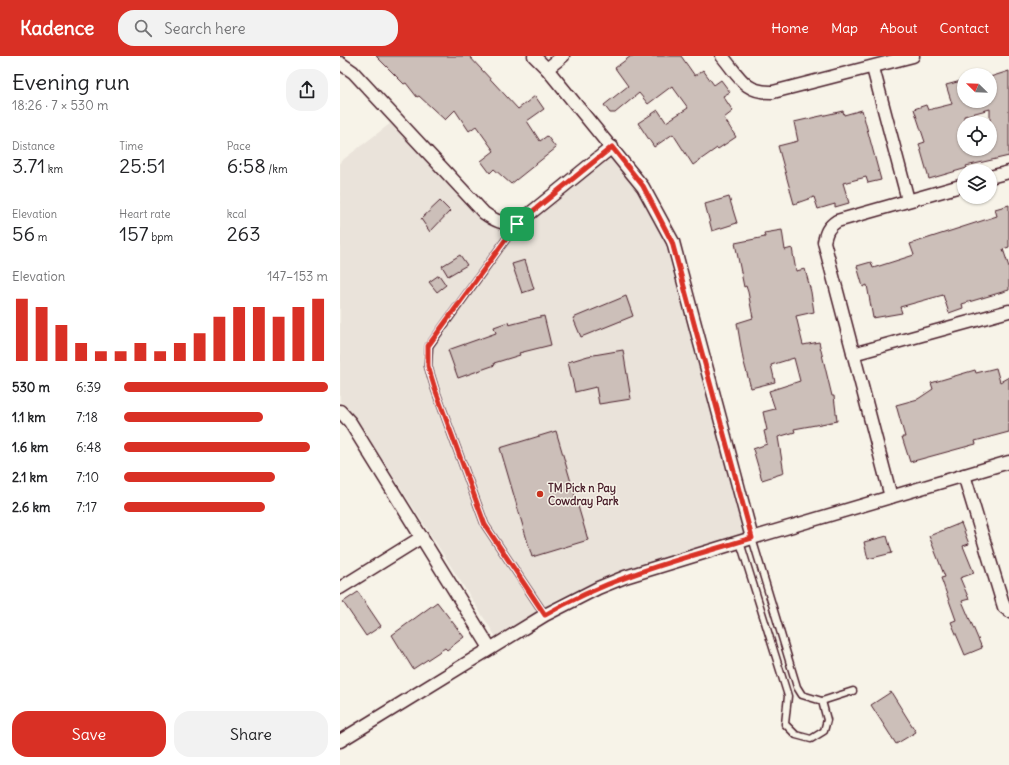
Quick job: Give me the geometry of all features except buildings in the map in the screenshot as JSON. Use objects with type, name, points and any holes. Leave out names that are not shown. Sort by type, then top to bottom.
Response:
[{"type":"street","points":[[534,56],[548,68],[643,186],[672,242],[752,538]]},
{"type":"street","points":[[548,68],[563,56]]},
{"type":"street","points":[[722,56],[746,86],[759,92],[773,92],[873,68],[913,56]]},
{"type":"street","points":[[340,63],[354,72],[484,213],[500,222],[517,224],[612,147]]},
{"type":"street","points":[[873,68],[908,200]]},
{"type":"street","points":[[997,176],[1009,172]]},
{"type":"street","points":[[891,497],[824,242],[826,233],[831,225],[837,221],[957,187]]},
{"type":"street","points":[[854,354],[1009,311]]},
{"type":"street","points":[[340,411],[350,422],[490,648]]},
{"type":"street","points":[[340,741],[545,615],[592,591],[625,577],[1009,462]]},
{"type":"street","points":[[964,475],[1004,607],[1009,611]]},
{"type":"street","points":[[340,588],[422,537]]},
{"type":"lane","points":[[517,224],[428,346],[428,366],[485,525],[545,615]]},
{"type":"lane","points":[[752,538],[797,687],[802,695],[822,701],[853,691]]},
{"type":"lane","points":[[740,542],[788,696],[785,724],[796,735],[811,738],[824,731],[827,720],[822,701]]},
{"type":"shaded area","points":[[391,123],[479,217],[504,231],[521,231],[612,153],[640,190],[669,245],[745,535],[594,582],[556,600],[496,637],[354,415],[340,401],[340,162]]},
{"type":"place","name":"TM Pick n Pay Cowdray Park","points":[[540,494]]},
{"type":"route","points":[[612,147],[643,186],[672,242],[752,538],[625,577],[560,606],[545,615],[485,525],[428,366],[428,346],[517,224],[612,147]]}]
